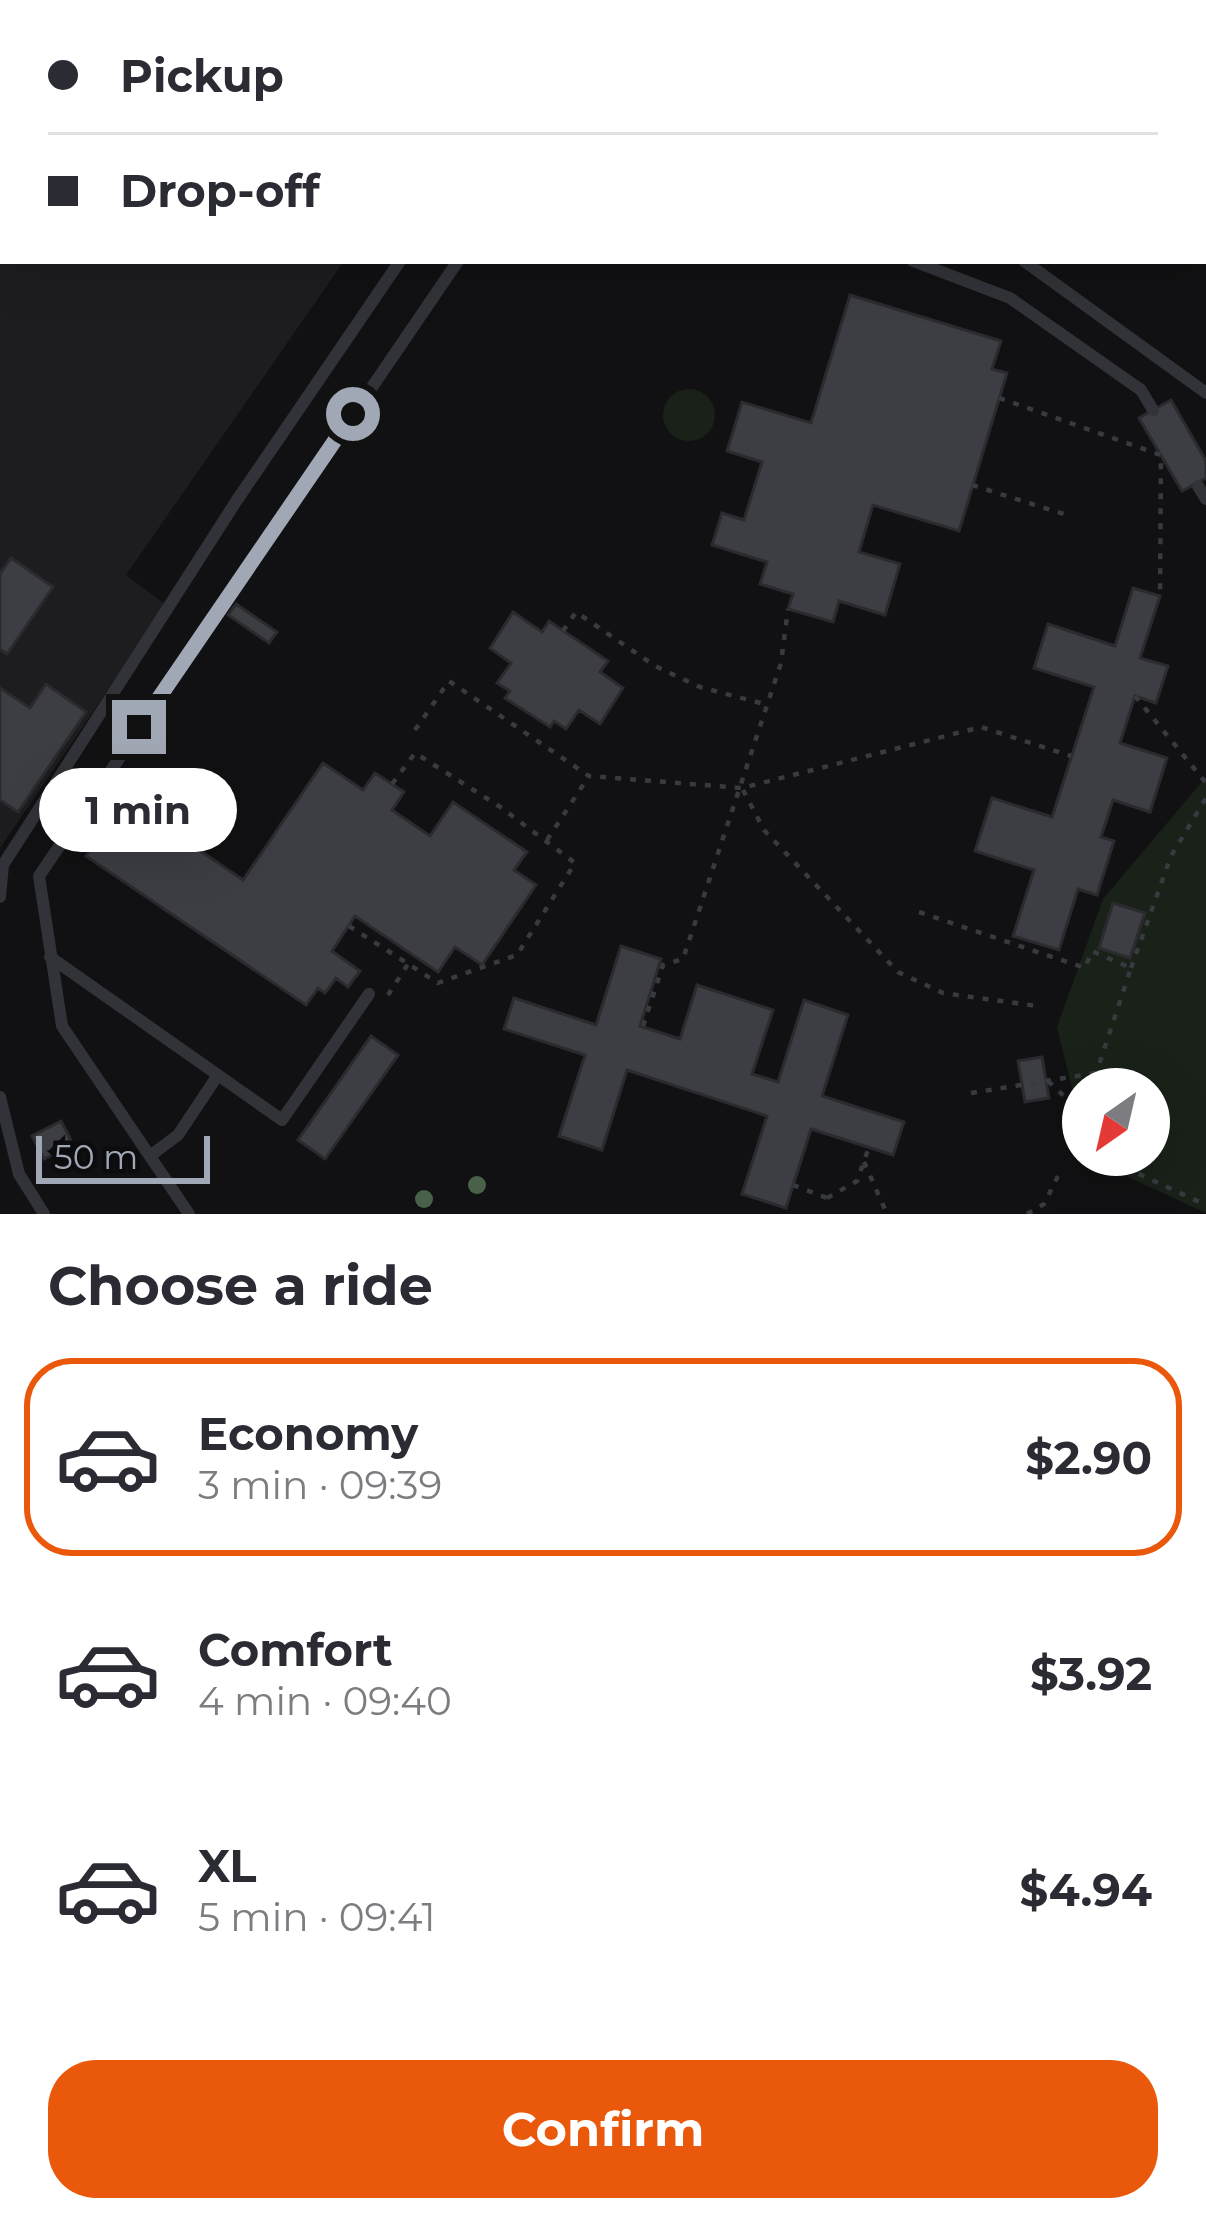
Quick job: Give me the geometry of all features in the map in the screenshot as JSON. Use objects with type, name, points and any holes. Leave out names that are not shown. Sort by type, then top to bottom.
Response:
[{"type":"lane","points":[[0,897],[3,865],[237,500],[398,264]]},
{"type":"lane","points":[[189,1214],[62,1026],[39,877],[456,264]]},
{"type":"lane","points":[[921,264],[1010,298],[1141,390],[1153,410]]},
{"type":"lane","points":[[1028,264],[1206,393]]},
{"type":"lane","points":[[1198,486],[1206,499]]},
{"type":"lane","points":[[50,956],[282,1120],[369,994]]},
{"type":"lane","points":[[150,1156],[178,1136],[218,1075]]},
{"type":"lane","points":[[0,1097],[19,1174],[44,1214]]},
{"type":"lane","points":[[0,1178],[19,1174]]},
{"type":"path","points":[[999,398],[1161,455],[1160,596]]},
{"type":"path","points":[[972,485],[1067,515]]},
{"type":"path","points":[[643,1026],[663,965],[683,959],[781,663],[788,609]]},
{"type":"path","points":[[562,631],[576,611],[655,666],[700,687],[768,705]]},
{"type":"path","points":[[415,730],[449,681],[589,776],[742,788],[981,728],[1071,756]]},
{"type":"path","points":[[1135,696],[1206,783]]},
{"type":"path","points":[[349,926],[438,983],[517,955],[575,863],[416,753],[392,784]]},
{"type":"path","points":[[547,840],[589,776]]},
{"type":"path","points":[[742,788],[764,830],[898,972],[943,993],[1036,1006]]},
{"type":"path","points":[[1098,1068],[1171,856],[1206,798]]},
{"type":"path","points":[[919,912],[1085,968],[1092,951],[1130,968]]},
{"type":"path","points":[[383,1003],[408,964]]},
{"type":"path","points":[[971,1093],[1062,1079]]},
{"type":"path","points":[[1048,1081],[1062,1094]]},
{"type":"path","points":[[794,1185],[825,1201],[857,1181],[869,1148]]},
{"type":"path","points":[[864,1162],[887,1214]]},
{"type":"path","points":[[1027,1214],[1044,1204],[1058,1176]]},
{"type":"path","points":[[1143,1176],[1206,1205]]},
{"type":"shaded area","points":[[0,264],[342,264],[126,575],[166,605],[0,848]]},
{"type":"shaded area","points":[[689,389],[707,397],[715,415],[707,433],[689,441],[671,433],[663,415],[671,397]]},
{"type":"shaded area","points":[[1206,777],[1206,1213],[1126,1176],[1170,1176],[1170,1068],[1067,1068],[1057,1027],[1103,899]]},
{"type":"building","points":[[850,295],[1001,341],[992,369],[1007,373],[959,531],[873,505],[859,552],[900,564],[885,615],[839,601],[833,622],[788,609],[793,594],[760,584],[767,562],[712,545],[722,513],[744,520],[762,462],[727,451],[742,402],[811,423]]},
{"type":"building","points":[[1171,400],[1206,461],[1206,478],[1182,491],[1139,418]]},
{"type":"building","points":[[11,558],[53,587],[7,654],[0,649],[0,574]]},
{"type":"building","points":[[1133,588],[1160,596],[1140,658],[1168,666],[1156,703],[1135,696],[1120,743],[1167,758],[1150,812],[1113,800],[1101,837],[1114,841],[1097,895],[1078,889],[1059,950],[1013,936],[1034,870],[975,851],[992,798],[1052,817],[1094,687],[1034,668],[1048,624],[1115,646]]},
{"type":"building","points":[[236,604],[277,632],[269,643],[228,615]]},
{"type":"building","points":[[513,612],[542,632],[549,621],[608,661],[600,672],[623,688],[600,724],[579,710],[566,729],[554,721],[550,727],[505,698],[510,691],[497,683],[511,663],[490,648]]},
{"type":"building","points":[[46,684],[86,712],[18,812],[0,800],[0,688],[30,708]]},
{"type":"building","points":[[323,763],[363,790],[375,773],[404,792],[392,810],[430,836],[453,802],[527,852],[514,870],[536,885],[482,965],[455,947],[438,972],[355,916],[332,951],[360,971],[348,987],[336,978],[325,993],[318,988],[306,1005],[86,856],[125,799],[243,880]]},
{"type":"building","points":[[179,777],[199,792],[190,805],[170,791]]},
{"type":"building","points":[[1113,903],[1145,913],[1130,958],[1099,948]]},
{"type":"building","points":[[621,946],[661,959],[640,1026],[680,1039],[697,985],[773,1010],[752,1074],[778,1082],[804,1000],[848,1015],[822,1096],[904,1122],[893,1155],[811,1129],[786,1208],[742,1194],[767,1116],[627,1070],[602,1150],[559,1136],[585,1055],[504,1029],[514,998],[596,1025]]},
{"type":"building","points":[[371,1036],[398,1055],[325,1159],[298,1140]]},
{"type":"building","points":[[1042,1057],[1049,1098],[1025,1102],[1018,1061]]},
{"type":"building","points":[[61,1121],[73,1144],[44,1159],[32,1136]]},
{"type":"route","points":[[139,727],[353,414]]}]
